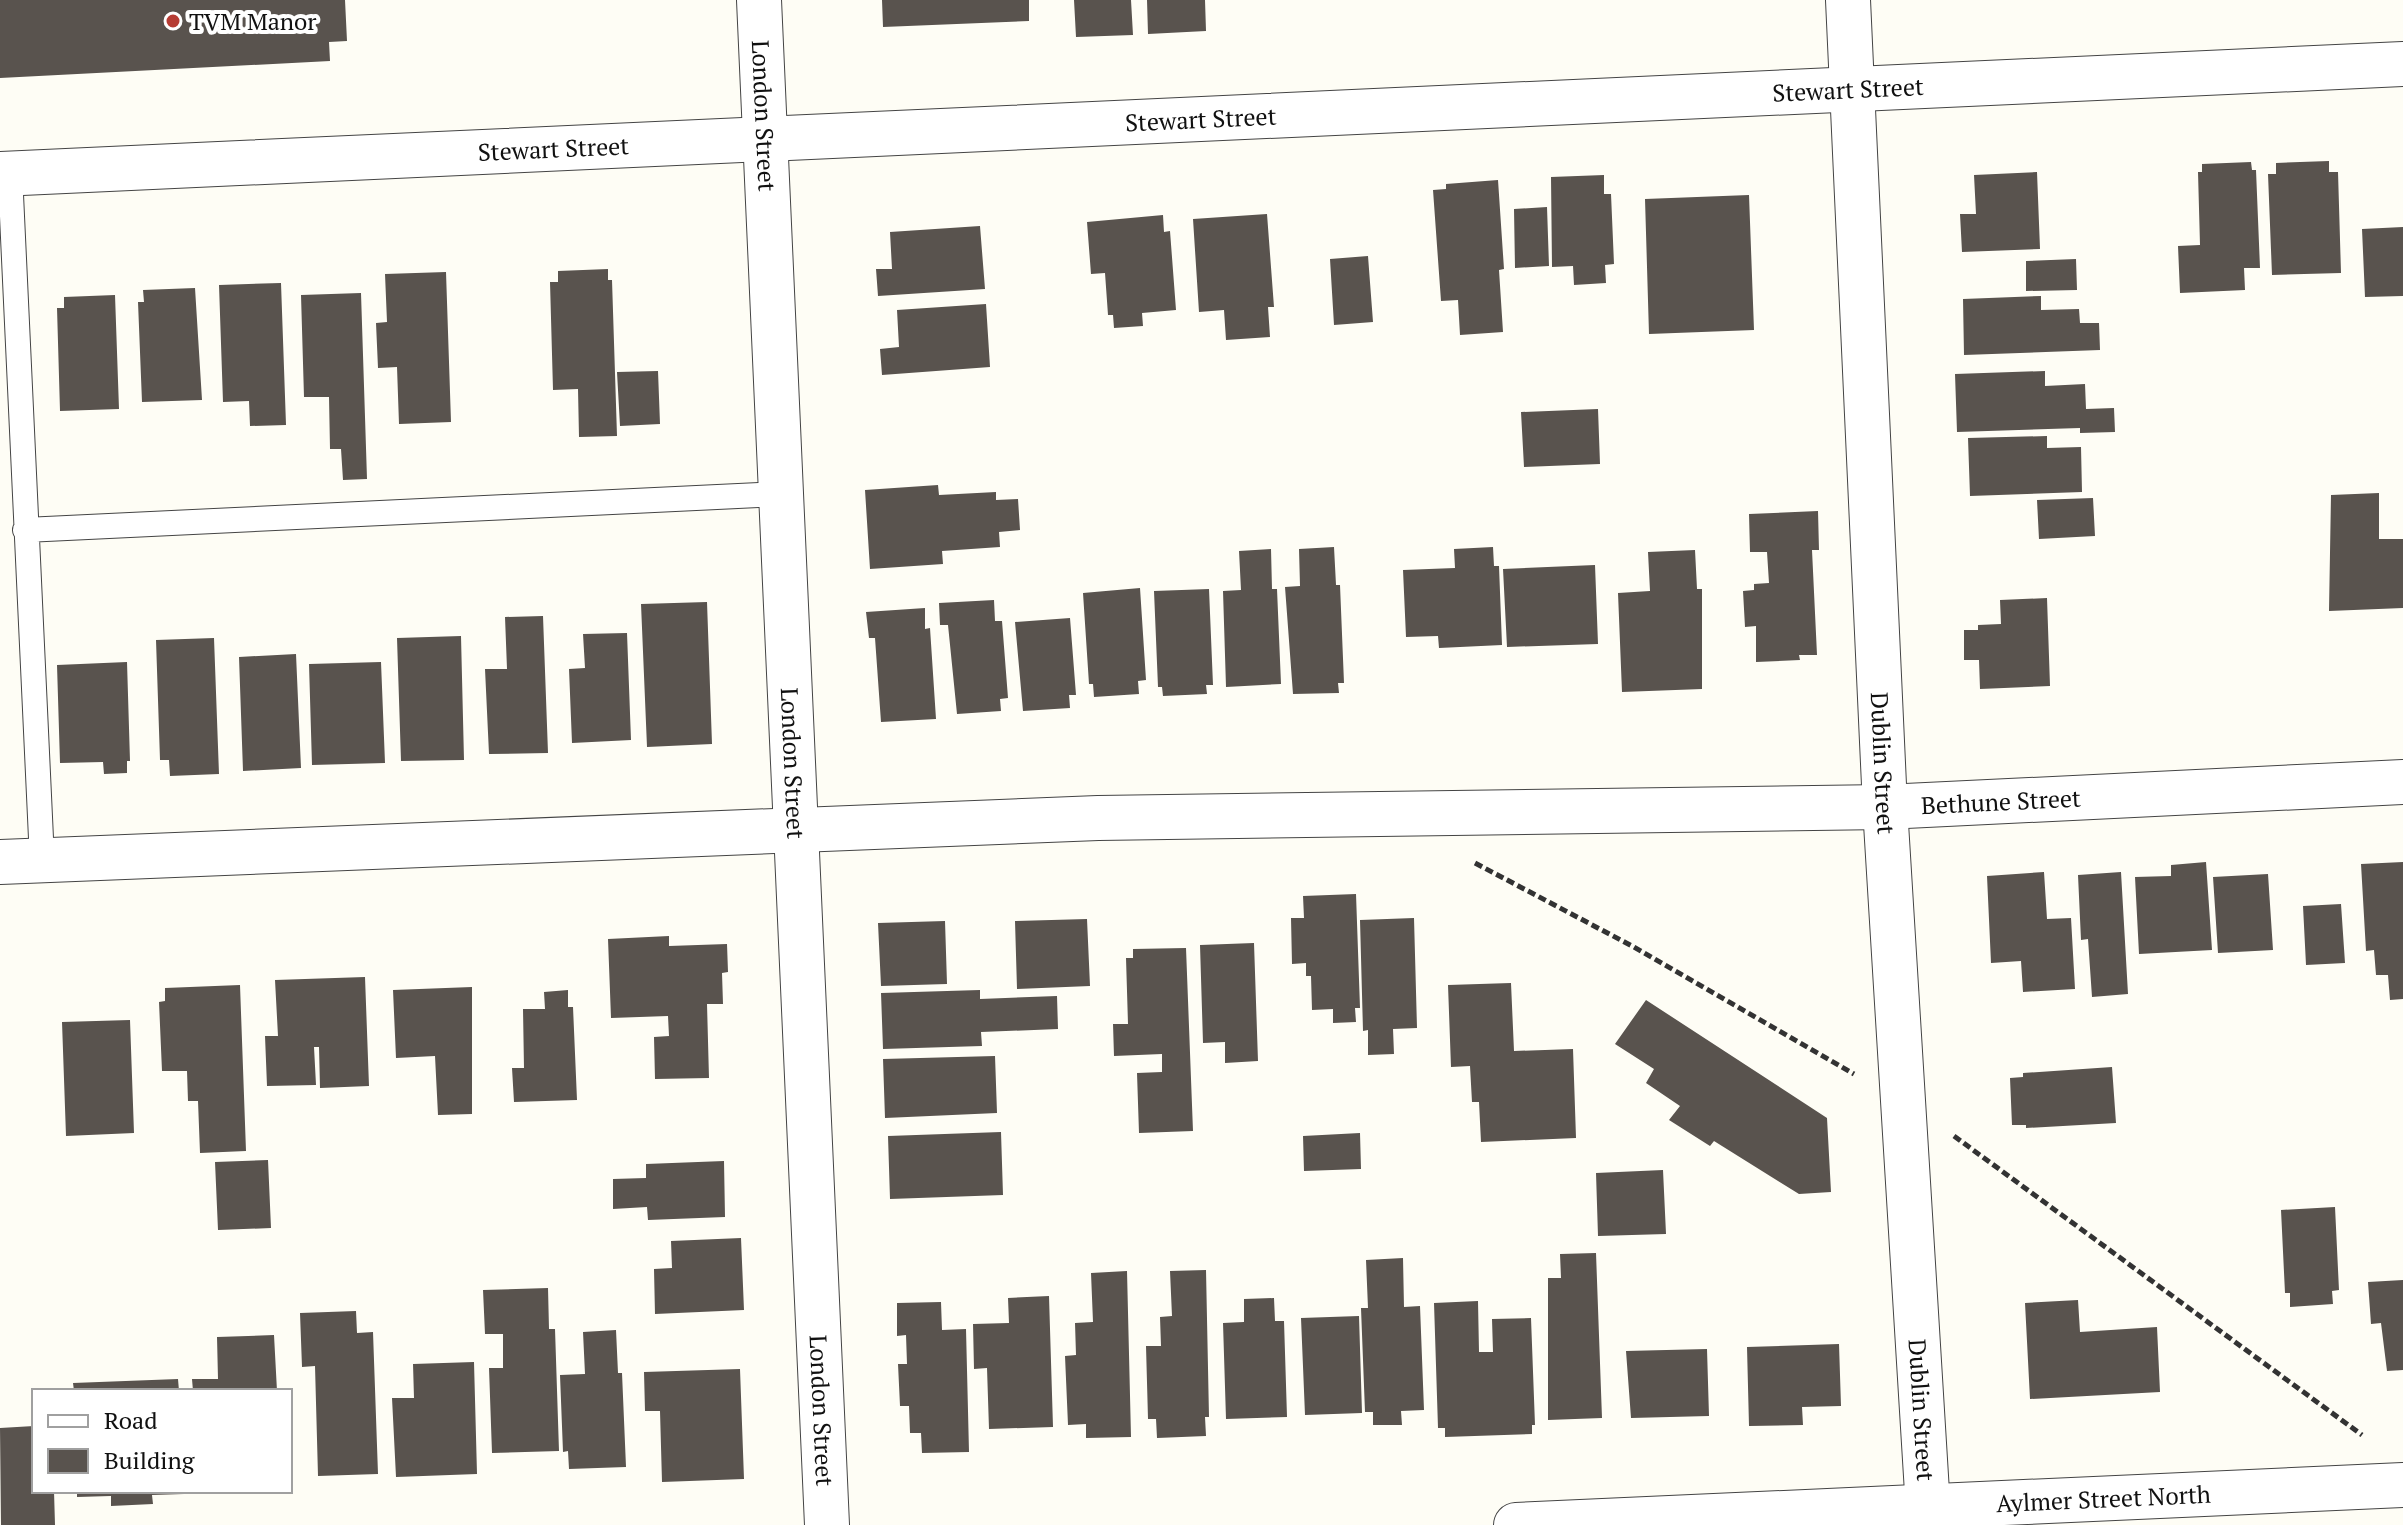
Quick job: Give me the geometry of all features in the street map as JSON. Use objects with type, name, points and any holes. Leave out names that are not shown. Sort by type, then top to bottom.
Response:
[{"type":"street","name":"London Street","points":[[759,0],[827,1525]]},
{"type":"street","name":"Dublin Street","points":[[1848,0],[1885,807],[1928,1516]]},
{"type":"street","name":"Stewart Street","points":[[5,174],[1852,92],[2403,64]]},
{"type":"street","name":"Bethune Street","points":[[21,861],[794,830],[1359,812],[1885,807],[2403,782]]},
{"type":"street","name":"Aylmer Street North","points":[[1516,1525],[1928,1516],[2403,1485]]},
{"type":"lane","points":[[5,174],[25,530],[21,861]]},
{"type":"lane","points":[[25,530],[441,513],[780,494]]},
{"type":"building","name":"TVM Manor","points":[[0,0],[345,0],[347,41],[329,42],[330,61],[0,78]]},
{"type":"building","points":[[882,0],[1029,0],[1029,21],[883,27]]},
{"type":"building","points":[[1074,0],[1131,0],[1133,35],[1076,37]]},
{"type":"building","points":[[1147,0],[1205,0],[1206,31],[1148,34]]},
{"type":"building","points":[[2329,161],[2329,172],[2338,172],[2341,273],[2272,275],[2268,174],[2276,174],[2276,163]]},
{"type":"building","points":[[2251,162],[2252,170],[2256,170],[2260,268],[2244,268],[2245,290],[2180,293],[2178,246],[2200,245],[2198,172],[2202,172],[2202,164]]},
{"type":"building","points":[[2037,172],[2040,249],[1962,252],[1960,214],[1976,214],[1974,175]]},
{"type":"building","points":[[1604,175],[1604,194],[1611,194],[1614,264],[1605,265],[1606,283],[1574,285],[1573,266],[1552,267],[1551,177]]},
{"type":"building","points":[[1498,180],[1504,269],[1499,270],[1503,332],[1460,335],[1458,300],[1441,301],[1433,190],[1446,189],[1446,184]]},
{"type":"building","points":[[1749,195],[1754,330],[1649,334],[1645,199]]},
{"type":"building","points":[[1547,207],[1549,266],[1515,268],[1514,209]]},
{"type":"building","points":[[1267,214],[1274,307],[1268,307],[1270,337],[1226,340],[1224,310],[1199,312],[1193,219]]},
{"type":"building","points":[[1163,215],[1164,232],[1170,231],[1176,310],[1142,313],[1143,326],[1114,328],[1113,315],[1108,315],[1105,273],[1091,274],[1087,222]]},
{"type":"building","points":[[980,226],[985,289],[878,296],[876,269],[892,269],[890,232]]},
{"type":"building","points":[[2403,227],[2403,296],[2365,297],[2362,229]]},
{"type":"building","points":[[1368,256],[1373,322],[1334,325],[1330,259]]},
{"type":"building","points":[[2076,259],[2077,290],[2026,291],[2026,261]]},
{"type":"building","points":[[608,269],[608,280],[612,280],[617,436],[579,437],[578,389],[553,390],[550,282],[558,282],[558,271]]},
{"type":"building","points":[[446,272],[451,422],[399,424],[397,367],[378,368],[376,323],[387,322],[385,274]]},
{"type":"building","points":[[281,283],[286,425],[250,426],[249,401],[223,402],[219,285]]},
{"type":"building","points":[[195,288],[202,400],[142,402],[138,302],[144,302],[143,290]]},
{"type":"building","points":[[361,293],[367,479],[343,480],[341,449],[330,449],[329,397],[304,397],[301,295]]},
{"type":"building","points":[[115,295],[119,409],[60,411],[57,308],[64,308],[64,297]]},
{"type":"building","points":[[2041,296],[2041,310],[2079,309],[2080,323],[2099,323],[2100,350],[1964,355],[1963,299]]},
{"type":"building","points":[[986,304],[990,367],[882,375],[880,349],[899,347],[897,310]]},
{"type":"building","points":[[658,371],[660,424],[620,426],[617,372]]},
{"type":"building","points":[[2045,371],[2045,386],[2085,384],[2086,409],[2114,408],[2115,432],[2080,433],[2080,428],[1957,432],[1955,374]]},
{"type":"building","points":[[1598,409],[1600,464],[1524,467],[1521,412]]},
{"type":"building","points":[[2047,436],[2047,448],[2081,447],[2082,492],[1970,496],[1968,438]]},
{"type":"building","points":[[938,485],[939,495],[996,492],[996,500],[1018,499],[1020,530],[999,532],[1000,547],[942,551],[943,564],[870,569],[865,490]]},
{"type":"building","points":[[2379,493],[2379,539],[2403,539],[2403,608],[2329,611],[2331,495]]},
{"type":"building","points":[[2093,498],[2095,536],[2039,539],[2037,500]]},
{"type":"building","points":[[1818,511],[1819,550],[1812,550],[1817,655],[1799,655],[1800,660],[1756,662],[1756,626],[1745,627],[1743,591],[1754,590],[1754,584],[1769,583],[1767,552],[1750,552],[1749,514]]},
{"type":"building","points":[[1334,547],[1336,585],[1340,585],[1344,683],[1338,683],[1339,693],[1293,694],[1285,587],[1300,586],[1299,549]]},
{"type":"building","points":[[1493,547],[1494,566],[1499,566],[1502,645],[1439,648],[1438,636],[1406,637],[1403,570],[1455,568],[1454,549]]},
{"type":"building","points":[[1271,549],[1272,589],[1277,589],[1281,684],[1226,687],[1223,591],[1241,590],[1239,551]]},
{"type":"building","points":[[1695,550],[1697,589],[1702,589],[1702,689],[1622,692],[1618,593],[1650,591],[1648,552]]},
{"type":"building","points":[[1595,565],[1598,644],[1507,647],[1503,569]]},
{"type":"building","points":[[1140,588],[1146,680],[1138,681],[1139,694],[1094,697],[1093,684],[1089,684],[1083,593]]},
{"type":"building","points":[[1209,589],[1213,685],[1206,685],[1207,694],[1163,696],[1162,687],[1158,687],[1154,591]]},
{"type":"building","points":[[2047,598],[2050,686],[1980,689],[1979,660],[1964,660],[1964,630],[1978,630],[1978,625],[2001,624],[2000,600]]},
{"type":"building","points":[[994,600],[995,621],[1002,621],[1008,698],[1000,699],[1001,711],[957,714],[948,625],[940,625],[939,603]]},
{"type":"building","points":[[707,602],[712,744],[647,747],[641,604]]},
{"type":"building","points":[[925,608],[925,629],[930,628],[936,719],[881,722],[875,638],[869,638],[866,612]]},
{"type":"building","points":[[543,616],[548,753],[489,754],[485,669],[507,669],[505,617]]},
{"type":"building","points":[[1070,618],[1076,695],[1069,695],[1070,708],[1023,711],[1015,622]]},
{"type":"building","points":[[627,633],[631,740],[572,743],[569,669],[585,668],[583,634]]},
{"type":"building","points":[[461,636],[464,760],[401,761],[397,638]]},
{"type":"building","points":[[214,638],[219,774],[170,776],[169,760],[160,760],[156,640]]},
{"type":"building","points":[[296,654],[301,768],[243,771],[239,657]]},
{"type":"building","points":[[127,662],[130,761],[127,761],[127,773],[104,774],[103,762],[60,763],[57,665]]},
{"type":"building","points":[[381,662],[385,763],[312,765],[309,664]]},
{"type":"building","points":[[2206,862],[2212,950],[2139,954],[2135,877],[2171,876],[2171,865]]},
{"type":"building","points":[[2403,862],[2403,999],[2390,1000],[2388,975],[2376,975],[2374,950],[2366,951],[2361,864]]},
{"type":"building","points":[[2044,872],[2047,919],[2071,918],[2075,989],[2023,992],[2021,961],[1991,963],[1987,876]]},
{"type":"building","points":[[2121,872],[2128,994],[2092,997],[2088,939],[2081,940],[2078,875]]},
{"type":"building","points":[[2268,874],[2273,950],[2218,953],[2213,877]]},
{"type":"building","points":[[1356,894],[1360,1008],[1355,1008],[1356,1022],[1333,1023],[1333,1009],[1312,1010],[1311,976],[1306,976],[1306,963],[1292,964],[1291,918],[1304,918],[1303,896]]},
{"type":"building","points":[[2341,904],[2345,963],[2306,965],[2303,906]]},
{"type":"building","points":[[1414,918],[1417,1028],[1393,1029],[1394,1054],[1368,1055],[1368,1030],[1363,1031],[1360,920]]},
{"type":"building","points":[[1087,919],[1090,986],[1017,989],[1015,921]]},
{"type":"building","points":[[945,921],[947,984],[881,986],[878,923]]},
{"type":"building","points":[[669,936],[669,946],[727,944],[728,972],[722,973],[723,1004],[707,1004],[709,1078],[655,1079],[654,1037],[669,1036],[668,1016],[611,1018],[608,939]]},
{"type":"building","points":[[1254,943],[1258,1061],[1225,1063],[1225,1042],[1203,1043],[1200,945]]},
{"type":"building","points":[[1186,948],[1193,1131],[1139,1133],[1137,1073],[1162,1072],[1162,1054],[1114,1056],[1113,1024],[1128,1024],[1126,958],[1133,958],[1133,949]]},
{"type":"building","points":[[365,977],[369,1086],[320,1088],[319,1047],[314,1047],[316,1085],[267,1086],[265,1036],[278,1036],[275,980]]},
{"type":"building","points":[[1511,983],[1514,1051],[1573,1049],[1576,1138],[1481,1142],[1479,1102],[1472,1102],[1470,1066],[1451,1067],[1448,985]]},
{"type":"building","points":[[240,985],[246,1151],[200,1153],[198,1101],[188,1101],[187,1071],[162,1071],[159,1002],[165,1001],[165,988]]},
{"type":"building","points":[[472,987],[472,1114],[438,1115],[435,1056],[396,1058],[393,990]]},
{"type":"building","points":[[568,990],[568,1007],[573,1007],[577,1100],[514,1102],[512,1068],[524,1068],[523,1009],[545,1009],[544,992]]},
{"type":"building","points":[[980,990],[980,999],[1057,996],[1058,1029],[981,1032],[982,1046],[883,1049],[881,993]]},
{"type":"building","points":[[1646,1000],[1827,1118],[1831,1192],[1799,1194],[1714,1141],[1710,1146],[1669,1120],[1680,1106],[1646,1083],[1654,1069],[1615,1044]]},
{"type":"building","points":[[130,1020],[134,1133],[66,1136],[62,1022]]},
{"type":"building","points":[[995,1056],[997,1113],[885,1118],[883,1059]]},
{"type":"building","points":[[2112,1067],[2116,1123],[2026,1128],[2026,1125],[2012,1125],[2010,1078],[2023,1077],[2023,1073]]},
{"type":"building","points":[[1001,1132],[1003,1195],[890,1199],[888,1136]]},
{"type":"building","points":[[1360,1133],[1361,1169],[1304,1171],[1303,1136]]},
{"type":"building","points":[[268,1160],[271,1228],[218,1230],[215,1162]]},
{"type":"building","points":[[724,1161],[725,1217],[648,1220],[647,1207],[613,1209],[613,1179],[646,1178],[646,1164]]},
{"type":"building","points":[[1663,1170],[1666,1234],[1598,1236],[1596,1173]]},
{"type":"building","points":[[2335,1207],[2339,1290],[2332,1291],[2333,1304],[2290,1307],[2290,1293],[2285,1293],[2281,1210]]},
{"type":"building","points":[[741,1238],[744,1310],[655,1314],[654,1269],[672,1268],[671,1241]]},
{"type":"building","points":[[1596,1253],[1602,1418],[1548,1420],[1548,1278],[1561,1278],[1560,1254]]},
{"type":"building","points":[[1403,1258],[1404,1307],[1420,1306],[1424,1410],[1401,1411],[1402,1425],[1373,1425],[1373,1412],[1365,1412],[1361,1308],[1368,1308],[1366,1260]]},
{"type":"building","points":[[1206,1270],[1209,1417],[1205,1417],[1206,1436],[1157,1438],[1156,1419],[1148,1419],[1146,1346],[1161,1346],[1160,1317],[1172,1316],[1170,1271]]},
{"type":"building","points":[[1127,1271],[1131,1437],[1086,1438],[1086,1424],[1068,1425],[1065,1356],[1076,1355],[1075,1323],[1093,1322],[1091,1273]]},
{"type":"building","points":[[2403,1280],[2403,1370],[2387,1371],[2381,1323],[2371,1324],[2368,1282]]},
{"type":"building","points":[[548,1288],[549,1329],[555,1329],[559,1451],[492,1453],[489,1368],[503,1368],[503,1334],[485,1334],[483,1290]]},
{"type":"building","points":[[1049,1296],[1053,1427],[989,1429],[987,1368],[974,1369],[973,1324],[1009,1323],[1008,1298]]},
{"type":"building","points":[[1274,1298],[1275,1321],[1284,1321],[1287,1417],[1226,1419],[1223,1323],[1244,1322],[1244,1299]]},
{"type":"building","points":[[2078,1300],[2080,1332],[2157,1327],[2160,1392],[2030,1399],[2025,1303]]},
{"type":"building","points":[[1478,1301],[1479,1352],[1493,1352],[1492,1319],[1531,1318],[1535,1425],[1532,1425],[1532,1434],[1445,1437],[1445,1428],[1438,1428],[1434,1303]]},
{"type":"building","points":[[941,1302],[942,1330],[966,1329],[969,1452],[922,1453],[921,1433],[910,1433],[909,1406],[900,1406],[898,1364],[907,1364],[906,1335],[897,1336],[897,1303]]},
{"type":"building","points":[[356,1311],[357,1333],[373,1332],[378,1474],[318,1476],[315,1366],[302,1367],[300,1313]]},
{"type":"building","points":[[1359,1316],[1362,1413],[1305,1415],[1301,1318]]},
{"type":"building","points":[[616,1330],[618,1373],[622,1373],[626,1467],[569,1469],[568,1451],[563,1452],[560,1375],[585,1374],[583,1332]]},
{"type":"building","points":[[274,1335],[277,1389],[193,1389],[192,1379],[218,1379],[217,1337]]},
{"type":"building","points":[[1839,1344],[1841,1406],[1802,1407],[1803,1425],[1749,1426],[1747,1347]]},
{"type":"building","points":[[1707,1349],[1709,1416],[1631,1418],[1626,1351]]},
{"type":"building","points":[[474,1362],[477,1474],[396,1477],[392,1398],[414,1398],[413,1364]]},
{"type":"building","points":[[740,1369],[744,1479],[662,1482],[660,1411],[645,1411],[644,1372]]},
{"type":"building","points":[[178,1379],[179,1389],[74,1389],[73,1383]]},
{"type":"building","points":[[32,1426],[32,1493],[54,1493],[55,1525],[1,1525],[0,1428]]},
{"type":"building","points":[[77,1493],[184,1493],[152,1495],[153,1504],[111,1506],[111,1496],[77,1497]]},
{"type":"place","name":"TVM Manor","points":[[173,21]]}]
